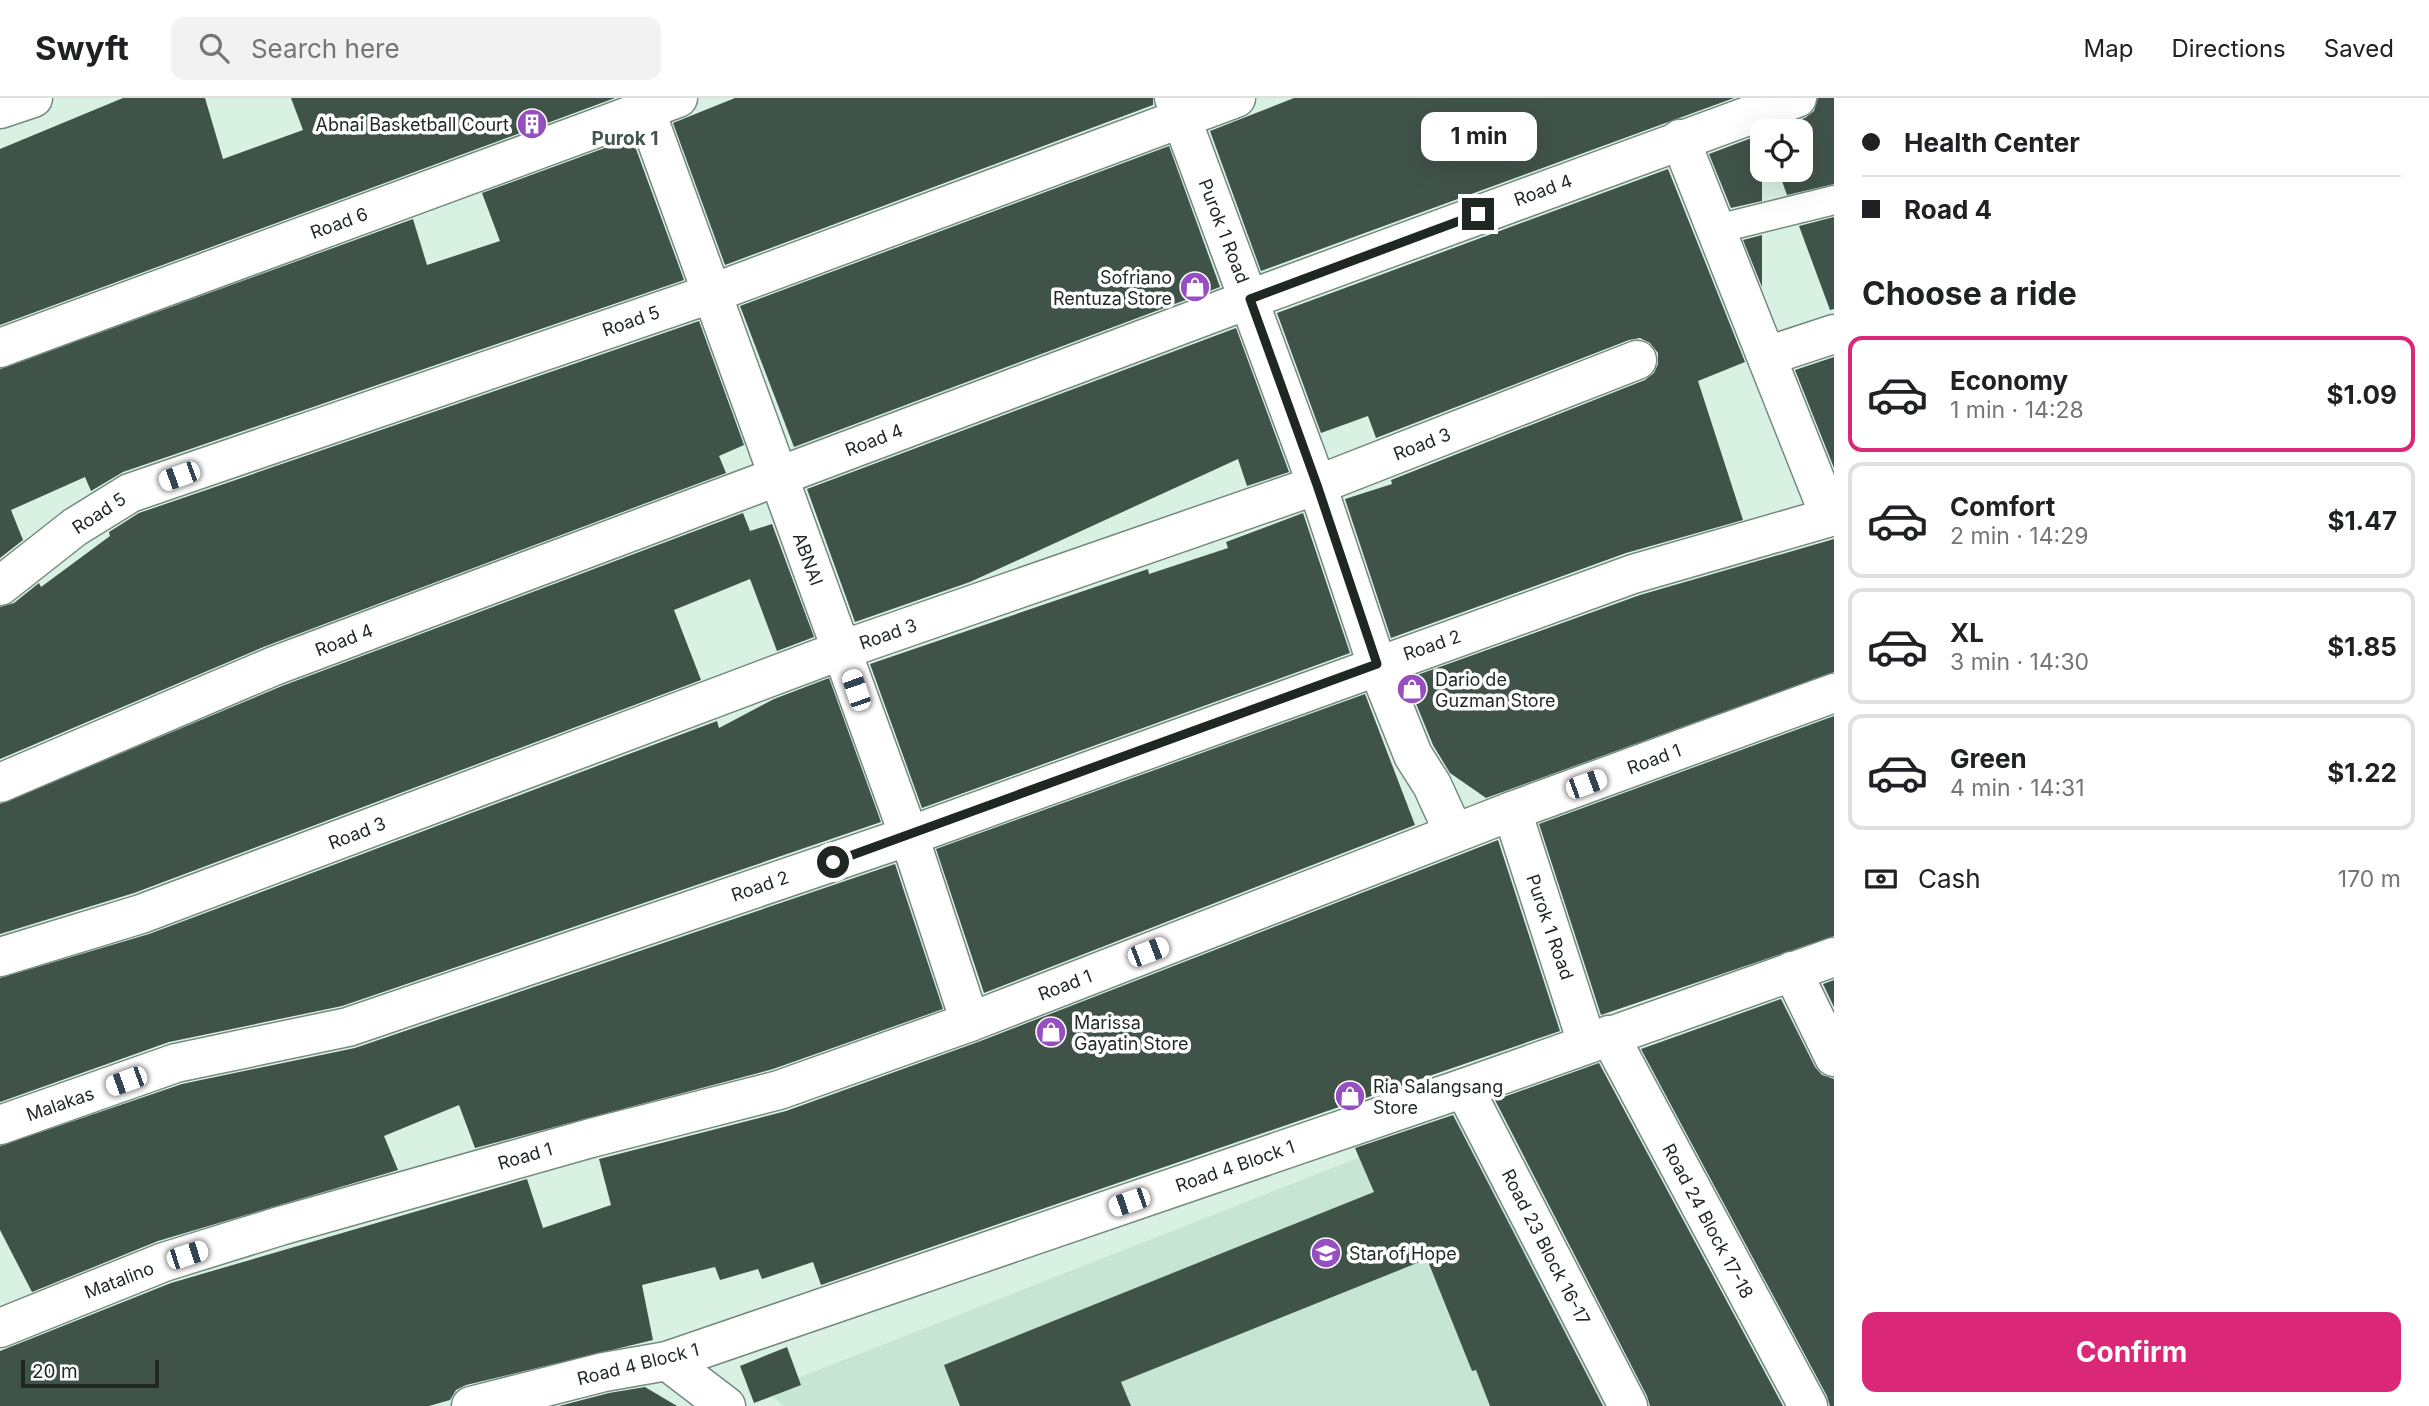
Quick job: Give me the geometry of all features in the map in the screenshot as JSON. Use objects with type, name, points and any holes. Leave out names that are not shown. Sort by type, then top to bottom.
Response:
[{"type":"street","points":[[0,109],[33,98]]},
{"type":"street","name":"Road 5","points":[[0,586],[38,559],[75,527],[130,493],[710,294],[1178,109],[1236,98]]},
{"type":"street","name":"Road 4","points":[[0,783],[274,666],[1250,299],[1797,98]]},
{"type":"street","name":"ABNAI","points":[[655,102],[710,294],[909,835],[970,1022]]},
{"type":"street","name":"Road 6","points":[[0,348],[655,102]]},
{"type":"street","name":"Purok 1 Road","points":[[1178,109],[1317,485],[1377,664],[1413,755],[1432,785],[1454,833]]},
{"type":"street","points":[[1680,139],[1832,516]]},
{"type":"street","points":[[1767,356],[1834,334]]},
{"type":"street","name":"Road 3","points":[[0,957],[141,914],[842,650],[1317,485],[1637,360]]},
{"type":"street","name":"Road 2","points":[[200,1058],[348,1027],[909,835],[1377,664],[1633,574],[1832,516]]},
{"type":"street","name":"Road 1","points":[[280,1226],[591,1138],[779,1090],[970,1022],[1511,811],[1834,693]]},
{"type":"street","name":"Purok 1 Road","points":[[1511,811],[1598,1039]]},
{"type":"street","name":"Road 4 Block 1","points":[[477,1405],[604,1372],[667,1360],[1464,1088],[1834,957]]},
{"type":"street","points":[[1791,971],[1834,1057]]},
{"type":"street","name":"Road 24 Block 17-18","points":[[1598,1039],[1808,1406]]},
{"type":"street","name":"Malakas","points":[[0,1125],[176,1063],[200,1058]]},
{"type":"street","name":"Road 23 Block 16-17","points":[[1464,1088],[1628,1406]]},
{"type":"street","name":"Matalino","points":[[0,1328],[164,1262],[280,1226]]},
{"type":"street","points":[[667,1360],[726,1406]]},
{"type":"lane","points":[[1717,229],[1834,200]]},
{"type":"shaded area","name":"Star of Hope","points":[[1467,1115],[1615,1406],[784,1406],[765,1391]]},
{"type":"building","points":[[123,98],[205,98],[223,159],[303,130],[291,98],[615,98],[0,325],[0,149]]},
{"type":"building","points":[[735,98],[1153,98],[1153,105],[725,265],[673,123]]},
{"type":"building","points":[[1294,98],[1734,98],[1261,271],[1210,131]]},
{"type":"building","points":[[1818,98],[1834,98],[1834,184],[1787,195],[1782,182],[1813,182],[1813,119],[1802,119],[1814,111]]},
{"type":"building","points":[[632,138],[684,280],[123,472],[91,491],[85,477],[11,510],[23,540],[0,558],[0,369],[413,219],[427,265],[500,241],[482,193]]},
{"type":"building","points":[[1750,139],[1750,182],[1762,182],[1762,201],[1731,208],[1709,154]]},
{"type":"building","points":[[1169,146],[1220,287],[794,447],[740,306]]},
{"type":"building","points":[[1668,169],[1745,362],[1698,381],[1743,520],[1626,553],[1391,638],[1345,499],[1392,484],[1391,480],[1645,380],[1654,373],[1658,364],[1658,353],[1650,343],[1640,338],[1629,340],[1376,438],[1368,416],[1321,433],[1277,313]]},
{"type":"building","points":[[1834,217],[1834,309],[1830,310],[1799,226]]},
{"type":"building","points":[[1762,235],[1762,287],[1743,240]]},
{"type":"building","points":[[699,321],[744,445],[719,456],[726,473],[266,646],[0,759],[0,607],[14,603],[39,583],[41,587],[110,536],[109,532],[139,513]]},
{"type":"building","points":[[1236,328],[1289,472],[1247,486],[1238,459],[970,582],[855,622],[807,489]]},
{"type":"building","points":[[1834,357],[1834,468],[1795,370]]},
{"type":"building","points":[[743,513],[750,531],[772,524],[814,637],[777,651],[750,579],[674,610],[701,680],[134,893],[0,934],[0,804],[282,686]]},
{"type":"building","points":[[1303,513],[1350,653],[922,808],[870,664],[1148,569],[1149,574],[1228,548],[1226,542]]},
{"type":"building","points":[[1834,539],[1834,672],[1486,798],[1450,773],[1433,745],[1406,679],[1640,595]]},
{"type":"building","points":[[829,678],[881,822],[342,1006],[169,1042],[0,1102],[0,978],[149,934],[717,721],[719,728],[774,699]]},
{"type":"building","points":[[1365,694],[1415,825],[984,993],[936,849]]},
{"type":"building","points":[[1834,716],[1834,936],[1601,1015],[1539,824]]},
{"type":"building","points":[[1498,840],[1560,1031],[821,1285],[813,1262],[762,1279],[758,1269],[720,1280],[715,1267],[642,1285],[653,1340],[466,1385],[456,1390],[450,1400],[429,1406],[0,1406],[0,1351],[171,1283],[527,1179],[543,1228],[611,1205],[599,1159],[786,1111],[978,1042]]},
{"type":"building","points":[[895,864],[943,1009],[773,1069],[475,1148],[459,1105],[384,1136],[398,1170],[158,1241],[32,1292],[0,1230],[0,1146],[182,1084],[355,1048]]},
{"type":"building","points":[[1834,980],[1834,1007],[1823,984]]},
{"type":"building","points":[[1781,999],[1815,1067],[1822,1075],[1834,1079],[1834,1406],[1830,1406],[1641,1049]]},
{"type":"building","points":[[1599,1063],[1783,1406],[1650,1406],[1495,1100]]},
{"type":"building","points":[[1453,1115],[1603,1406],[1490,1406],[1476,1370],[1472,1371],[1427,1259],[1121,1382],[1131,1406],[960,1406],[944,1365],[1374,1192],[1355,1148]]},
{"type":"building","points":[[787,1347],[801,1385],[754,1403],[740,1366]]},
{"type":"building","points":[[645,1387],[677,1406],[559,1406],[609,1393]]},
{"type":"place","name":"Abnai Basketball Court","points":[[532,124]]},
{"type":"place","name":"Sofriano Rentuza Store","points":[[1195,287]]},
{"type":"place","name":"Dario de Guzman Store","points":[[1412,689]]},
{"type":"place","name":"Marissa Gayatin Store","points":[[1051,1032]]},
{"type":"place","name":"Ria Salangsang Store","points":[[1350,1096]]},
{"type":"place","name":"Star of Hope","points":[[1326,1253]]},
{"type":"district","name":"Purok 1","points":[[625,138]]},
{"type":"route","points":[[833,862],[1377,664],[1317,485],[1250,299],[1478,214]]}]
